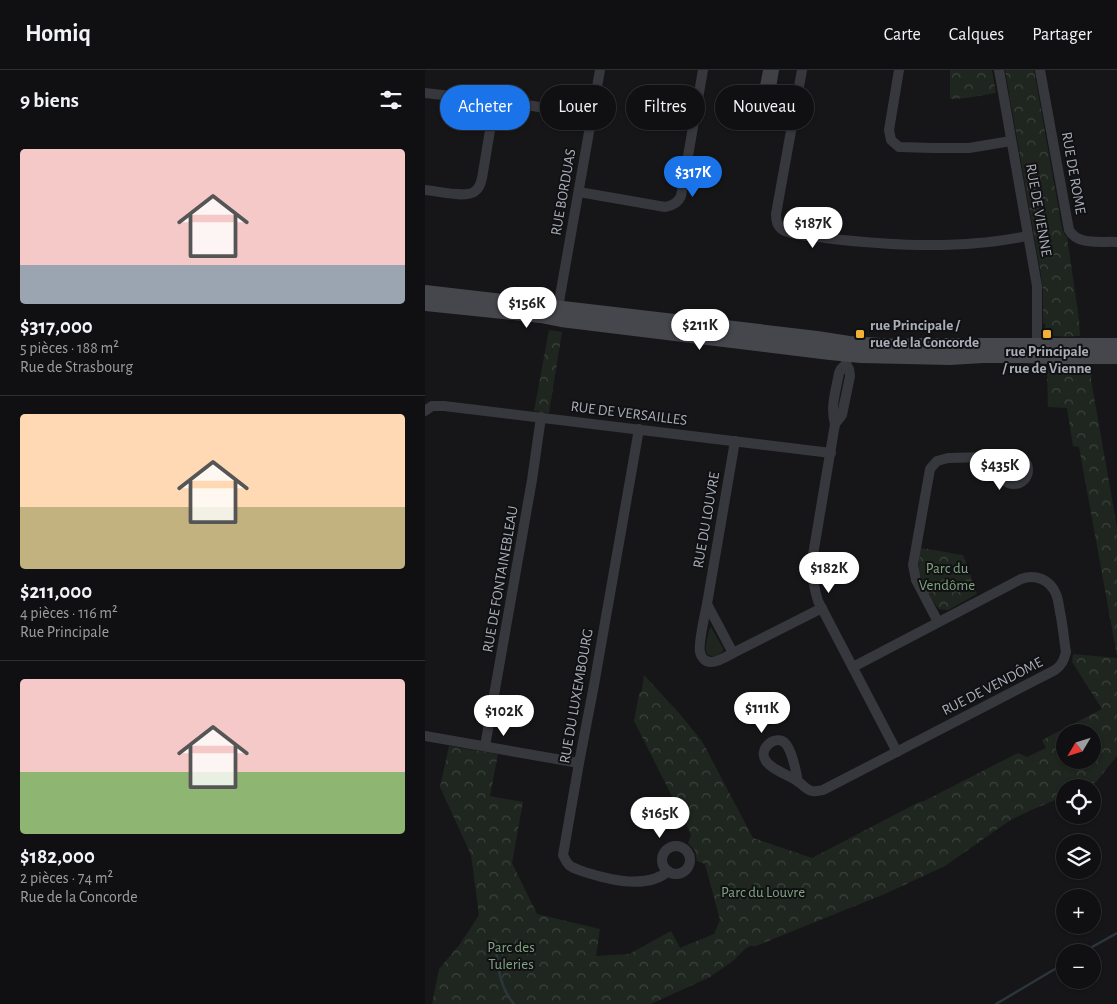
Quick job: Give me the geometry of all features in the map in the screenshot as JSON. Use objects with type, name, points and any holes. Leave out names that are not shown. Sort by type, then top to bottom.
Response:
[{"type":"street","name":"RUE BORDUAS","points":[[597,85],[600,70]]},
{"type":"street","points":[[579,192],[665,206],[679,201],[703,70]]},
{"type":"street","points":[[802,70],[776,214],[778,225],[783,230],[792,233],[858,242],[896,244],[978,244],[1028,236]]},
{"type":"street","points":[[899,70],[889,130],[891,140],[899,147],[969,148],[1011,141]]},
{"type":"street","name":"RUE DE VIENNE","points":[[999,70],[1037,286],[1037,350]]},
{"type":"street","name":"RUE DE ROME","points":[[1040,70],[1069,230],[1075,237],[1083,241],[1117,242]]},
{"type":"street","points":[[425,93],[440,95]]},
{"type":"street","points":[[425,190],[466,194],[474,192],[479,187],[482,178],[490,130]]},
{"type":"street","name":"RUE BORDUAS","points":[[557,313],[590,130]]},
{"type":"street","points":[[425,292],[557,313],[817,338],[847,354],[920,345],[1037,350],[1117,357]]},
{"type":"street","points":[[425,304],[541,316],[557,313]]},
{"type":"street","points":[[1037,350],[1117,345]]},
{"type":"street","points":[[847,354],[839,373],[832,413],[835,424],[811,566],[812,580],[818,601],[897,752]]},
{"type":"street","name":"RUE DE VERSAILLES","points":[[425,411],[431,407],[439,406],[831,453]]},
{"type":"street","name":"RUE DE FONTAINEBLEAU","points":[[485,746],[532,480],[541,418]]},
{"type":"street","name":"RUE DU LUXEMBOURG","points":[[639,429],[563,855],[568,864],[576,869],[606,879],[627,881],[651,879],[659,877],[668,871]]},
{"type":"street","name":"RUE DU LOUVRE","points":[[735,441],[700,653],[704,660],[718,661],[822,608]]},
{"type":"street","points":[[938,622],[913,571],[930,469],[937,461],[948,458],[988,458],[1003,462]]},
{"type":"street","name":"RUE DE VENDÔME","points":[[798,782],[811,791],[823,790],[1055,670],[1061,665],[1066,652],[1057,595],[1048,583],[1039,578],[1027,577],[1021,579],[853,666]]},
{"type":"street","points":[[707,604],[733,654]]},
{"type":"street","points":[[425,736],[579,764]]},
{"type":"green space","points":[[950,70],[992,70],[996,93],[950,99]]},
{"type":"green space","points":[[1005,70],[1034,70],[1062,228],[1067,237],[1080,336],[1053,336],[1046,331],[1045,324],[1043,323],[1041,275]]},
{"type":"green space","points":[[549,330],[562,332],[549,413],[534,411]]},
{"type":"green space","points":[[1047,369],[1092,369],[1091,380],[1117,527],[1117,656],[1079,447],[1073,446],[1067,408],[1048,407]]},
{"type":"green space","name":"Parc du Vendôme","points":[[921,548],[963,555],[977,594],[948,610],[939,609],[927,590],[920,573]]},
{"type":"green space","points":[[711,627],[723,648],[721,653],[714,656],[709,655],[706,650]]},
{"type":"green space","points":[[1073,654],[1117,658],[1117,756],[1098,779],[1056,779],[1056,800],[1009,821],[945,866],[887,893],[756,946],[750,946],[710,977],[651,1004],[432,1004],[439,969],[460,944],[479,915],[471,855],[440,787],[449,746],[498,754],[490,796],[523,802],[512,863],[537,914],[600,929],[596,956],[629,954],[671,931],[680,948],[714,934],[720,920],[705,864],[697,861],[695,851],[688,843],[691,835],[689,830],[634,721],[644,675],[702,741],[753,838],[812,858],[1018,753],[1027,757],[1046,748],[1042,740],[1056,733],[1056,769],[1101,769],[1101,724],[1073,724],[1102,709],[1072,662]]},
{"type":"building","points":[[763,70],[779,70],[776,85],[760,85]]},
{"type":"waterway","points":[[1097,944],[1117,933]]},
{"type":"waterway","points":[[495,943],[502,983],[514,1004]]},
{"type":"waterway","points":[[996,1004],[1056,968]]},
{"type":"place","name":"rue Principale / rue de la Concorde","points":[[860,334]]},
{"type":"place","name":"rue Principale / rue de Vienne","points":[[1047,334]]},
{"type":"park label","name":"Parc du Louvre","points":[[763,892]]},
{"type":"park label","name":"Parc des Tuleries","points":[[511,956]]}]
